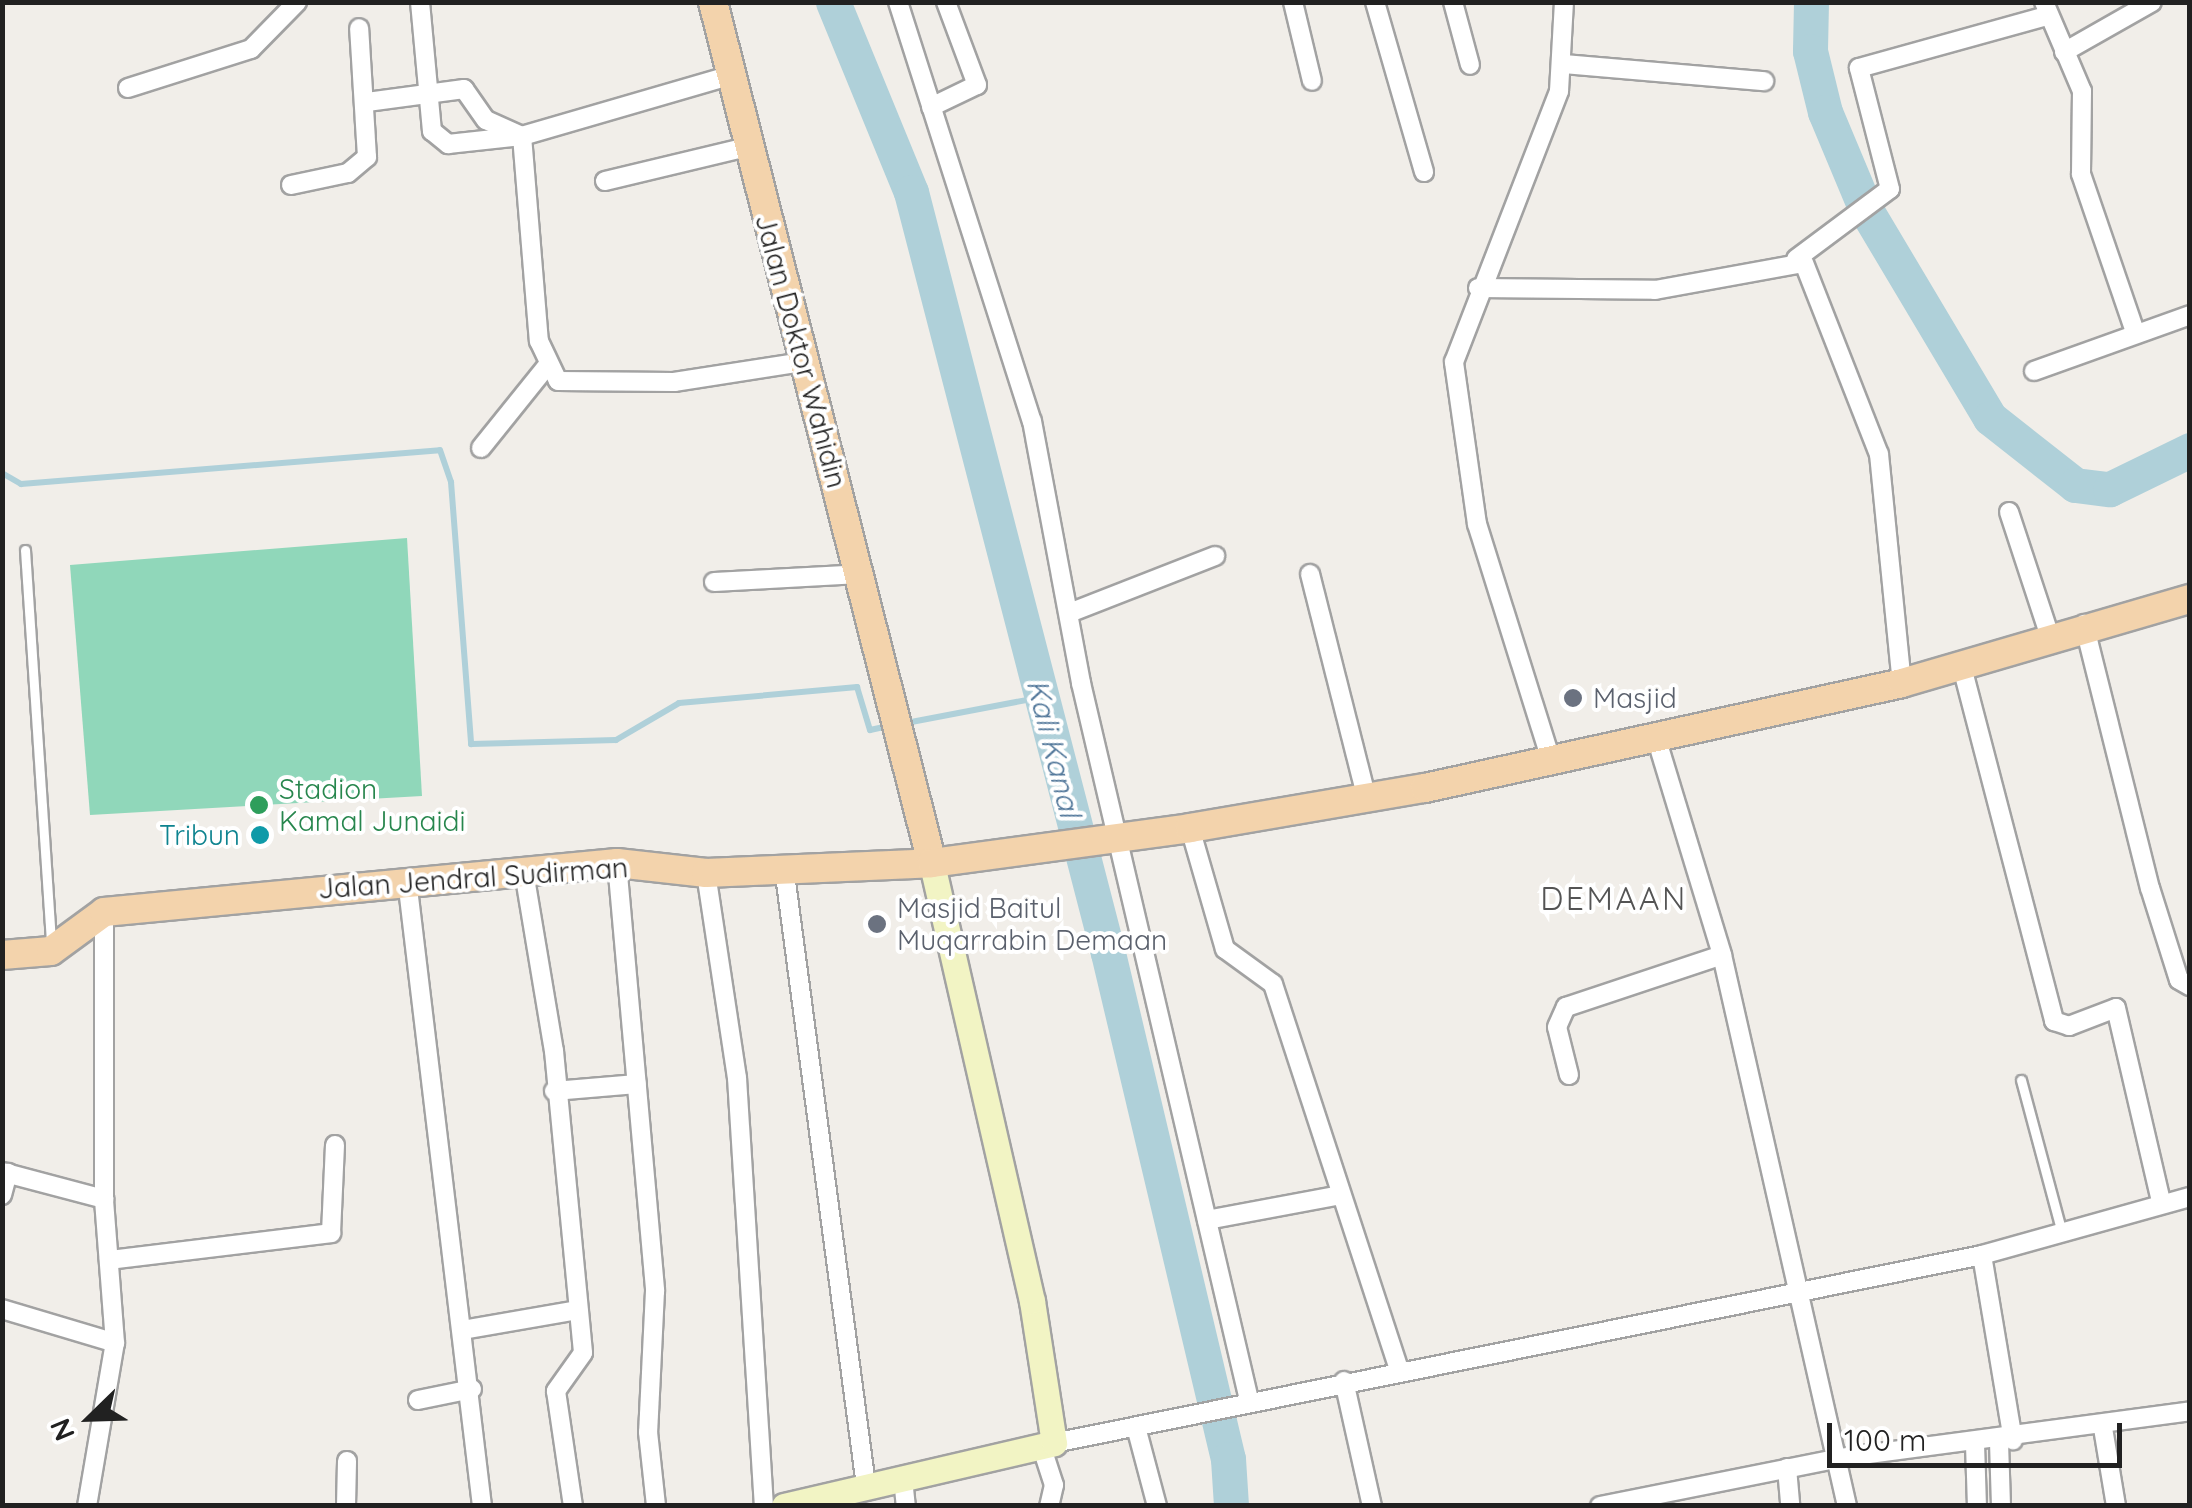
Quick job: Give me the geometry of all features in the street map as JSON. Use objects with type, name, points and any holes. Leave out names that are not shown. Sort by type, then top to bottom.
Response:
[{"type":"main road","name":"Jalan Doktor Wahidin","points":[[713,2],[747,147],[908,752],[932,863]]},
{"type":"main road","name":"Jalan Jendral Sudirman","points":[[104,912],[616,862],[706,873],[932,863],[1017,854],[1367,799],[1551,760],[1962,668],[2049,634],[2190,599]]},
{"type":"main road","points":[[784,1506],[1048,1444],[1028,1284],[932,863]]},
{"type":"main road","points":[[2,955],[52,951],[104,912]]},
{"type":"street","points":[[128,88],[250,49],[297,2]]},
{"type":"street","points":[[420,2],[427,92],[440,142],[522,136],[729,76]]},
{"type":"street","points":[[898,2],[1032,421],[1113,839],[1206,1220],[1240,1401]]},
{"type":"street","points":[[931,107],[977,85],[946,2]]},
{"type":"street","points":[[1293,2],[1312,81]]},
{"type":"street","points":[[1375,2],[1424,172]]},
{"type":"street","points":[[1453,2],[1470,65]]},
{"type":"street","points":[[1551,760],[1477,524],[1459,427],[1454,362],[1478,288],[1564,64],[1564,2]]},
{"type":"street","points":[[2064,52],[2152,2]]},
{"type":"street","points":[[1478,288],[1656,290],[1796,259],[1880,198],[1890,184],[1859,68],[2045,9],[2086,114],[2081,174],[2136,332]]},
{"type":"street","points":[[290,185],[361,164],[368,102],[359,28]]},
{"type":"street","points":[[1564,64],[1764,81]]},
{"type":"street","points":[[368,102],[464,90],[483,118],[522,136]]},
{"type":"street","points":[[522,136],[547,366],[569,388],[803,362]]},
{"type":"street","points":[[605,181],[747,147]]},
{"type":"street","points":[[1796,259],[1812,276],[1878,454],[1902,683]]},
{"type":"street","points":[[2034,372],[2190,315]]},
{"type":"street","points":[[481,448],[547,366]]},
{"type":"street","points":[[2010,512],[2049,634]]},
{"type":"street","points":[[1069,613],[1215,556]]},
{"type":"street","points":[[714,582],[860,574]]},
{"type":"street","points":[[1310,574],[1367,799]]},
{"type":"street","points":[[2084,624],[2150,888],[2179,980],[2190,986]]},
{"type":"street","points":[[1962,668],[2054,1021],[2069,1026],[2116,1008],[2161,1202]]},
{"type":"street","points":[[1655,734],[1722,955],[1805,1292],[1847,1506]]},
{"type":"street","points":[[1190,828],[1224,948],[1273,984],[1399,1369]]},
{"type":"street","points":[[616,862],[655,1291],[648,1432],[656,1506]]},
{"type":"street","points":[[784,867],[866,1486]]},
{"type":"street","points":[[524,872],[554,1091],[583,1352],[556,1391],[573,1506]]},
{"type":"street","points":[[706,873],[737,1078],[764,1506]]},
{"type":"street","points":[[407,880],[472,1389],[482,1506]]},
{"type":"street","points":[[87,1506],[114,1343],[104,1199],[104,912]]},
{"type":"street","points":[[1569,1075],[1557,1027],[1566,1007],[1722,955]]},
{"type":"street","points":[[554,1091],[636,1084]]},
{"type":"street","points":[[109,1260],[330,1233],[335,1145]]},
{"type":"street","points":[[2,1195],[5,1172],[104,1199]]},
{"type":"street","points":[[1206,1220],[1341,1195]]},
{"type":"street","points":[[1049,1506],[1054,1485],[1048,1444],[1240,1401],[1982,1255],[2062,1229],[2190,1197]]},
{"type":"street","points":[[1982,1255],[2006,1441],[2002,1506]]},
{"type":"street","points":[[2,1308],[114,1343]]},
{"type":"street","points":[[462,1330],[578,1310]]},
{"type":"street","points":[[1344,1382],[1372,1506]]},
{"type":"street","points":[[418,1400],[472,1389]]},
{"type":"street","points":[[1600,1506],[1687,1497],[1787,1468],[1840,1458],[2006,1441],[2190,1412]]},
{"type":"street","points":[[1144,1425],[1157,1506]]},
{"type":"street","points":[[2103,1428],[2116,1506]]},
{"type":"street","points":[[1975,1444],[1977,1506]]},
{"type":"street","points":[[346,1506],[347,1461]]},
{"type":"street","points":[[1787,1468],[1790,1506]]},
{"type":"street","points":[[902,1479],[906,1506]]},
{"type":"lane","points":[[25,550],[52,951]]},
{"type":"lane","points":[[2021,1080],[2062,1229]]},
{"type":"green space","points":[[407,538],[422,796],[90,815],[70,565]]},
{"type":"waterway","name":"Kali Kanal","points":[[833,2],[911,192],[1108,953],[1228,1459],[1231,1506]]},
{"type":"waterway","points":[[1811,2],[1810,51],[1825,112],[1866,210],[1990,418],[2075,485],[2110,489],[2190,450]]},
{"type":"waterway","points":[[2,473],[21,484],[440,450],[451,482],[471,744],[616,740],[679,703],[857,687],[870,730],[889,726]]},
{"type":"waterway","points":[[906,723],[1037,698]]},
{"type":"place","name":"Masjid","points":[[1573,698]]},
{"type":"place","name":"Stadion Kamal Junaidi","points":[[259,805]]},
{"type":"place","name":"Tribun","points":[[260,835]]},
{"type":"place","name":"Masjid Baitul Muqarrabin Demaan","points":[[877,924]]},
{"type":"district","name":"DEMAAN","points":[[1614,898]]}]
